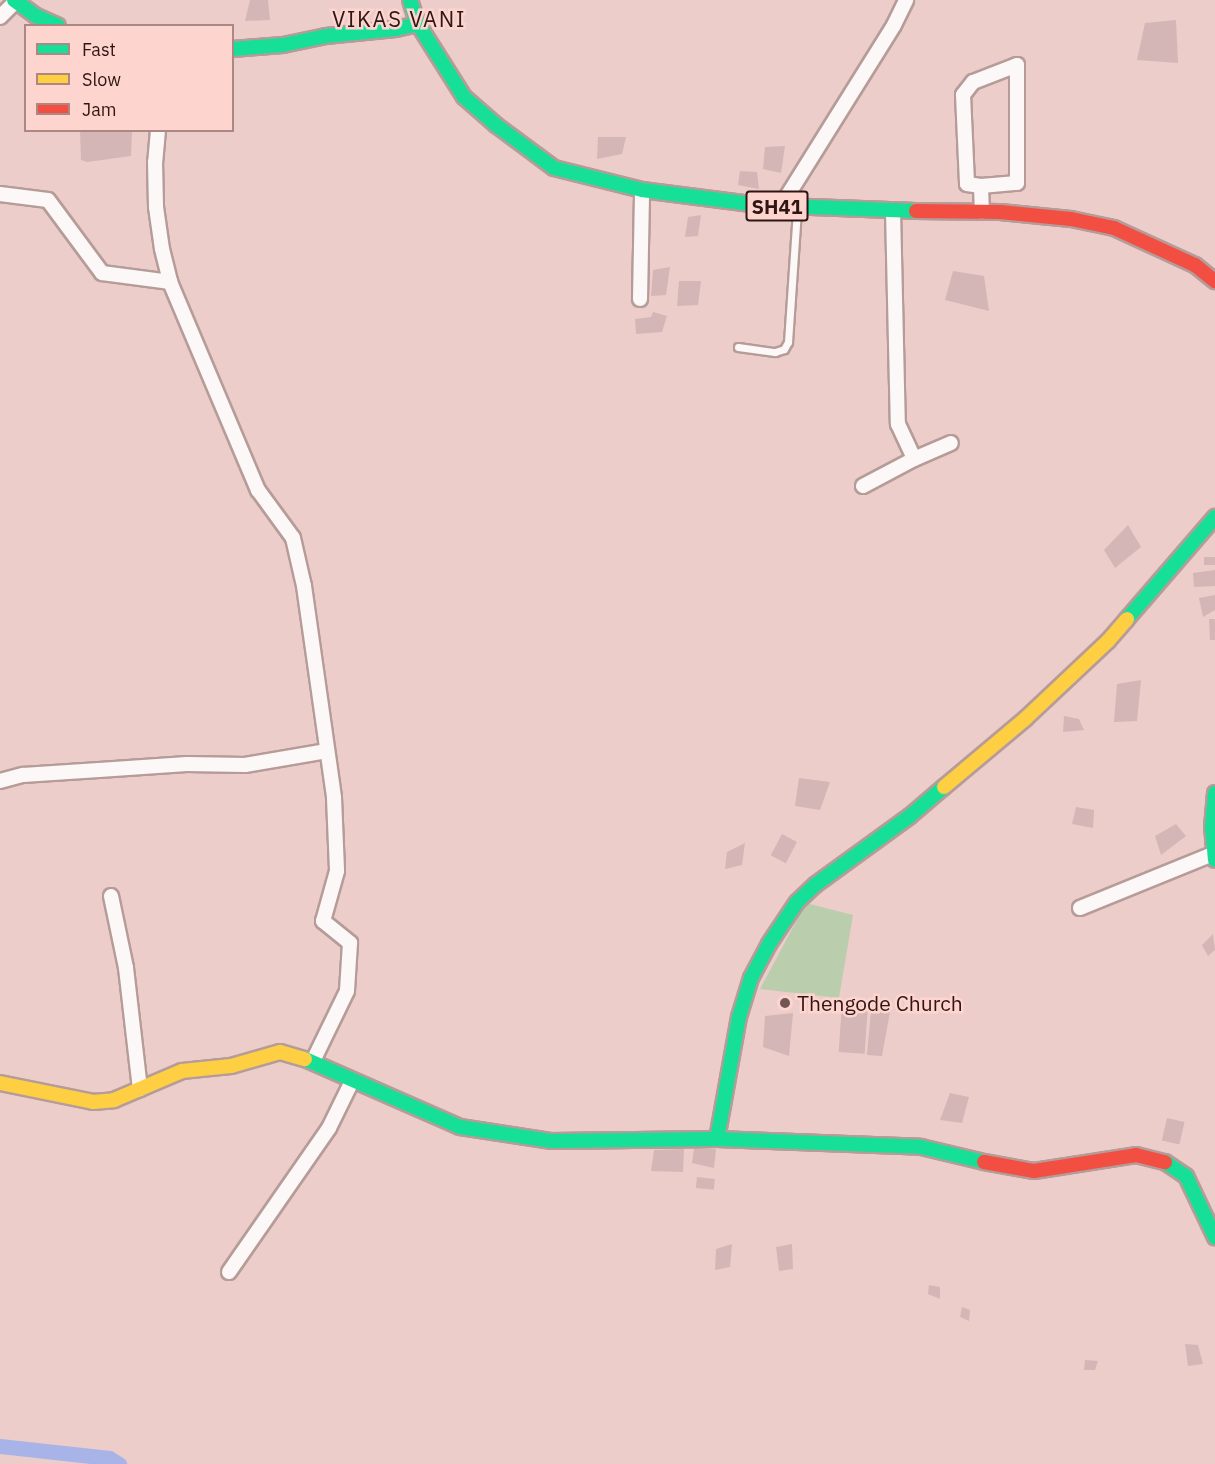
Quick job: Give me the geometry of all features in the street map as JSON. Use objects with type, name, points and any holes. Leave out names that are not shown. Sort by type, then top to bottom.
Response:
[{"type":"street","name":"SH41","points":[[410,0],[418,24],[439,61],[464,97],[513,138],[554,168],[642,190],[781,206],[982,212],[1071,219],[1114,228],[1195,265],[1215,281]]},
{"type":"street","points":[[781,206],[894,25],[906,0]]},
{"type":"street","points":[[0,17],[15,1],[31,10],[36,16],[54,24]]},
{"type":"street","points":[[234,49],[283,45],[326,36],[396,29],[418,24]]},
{"type":"street","points":[[1017,65],[1017,183],[981,186],[968,183],[963,95],[973,82],[1017,65]]},
{"type":"street","points":[[158,132],[155,162],[156,207],[162,249],[170,282],[258,489],[293,538],[304,586],[334,798],[337,871],[323,921],[350,943],[347,991],[313,1061]]},
{"type":"street","points":[[981,186],[982,212]]},
{"type":"street","points":[[640,299],[642,190]]},
{"type":"street","points":[[0,194],[48,200],[102,273],[170,282]]},
{"type":"street","points":[[893,211],[898,423],[914,459]]},
{"type":"street","points":[[863,486],[951,442]]},
{"type":"street","points":[[717,1139],[739,1017],[751,978],[769,944],[797,902],[815,885],[910,816],[1025,719],[1108,641],[1215,517]]},
{"type":"street","points":[[0,782],[23,775],[188,764],[245,765],[327,751]]},
{"type":"street","points":[[1080,908],[1214,857],[1215,793]]},
{"type":"street","points":[[111,896],[126,968],[140,1089]]},
{"type":"street","points":[[0,1083],[93,1102],[114,1100],[182,1071],[231,1066],[280,1052],[313,1061],[352,1081],[460,1126],[483,1132],[552,1141],[717,1139],[921,1147],[1000,1166],[1034,1171],[1065,1168],[1136,1155],[1147,1156],[1170,1163],[1186,1176],[1215,1237]]},
{"type":"street","points":[[229,1272],[329,1128],[352,1081]]},
{"type":"lane","points":[[738,347],[775,352],[784,349],[788,342],[797,207]]},
{"type":"green space","points":[[806,903],[853,915],[839,998],[760,989]]},
{"type":"building","points":[[250,0],[268,0],[270,20],[245,21]]},
{"type":"building","points":[[1176,20],[1178,63],[1137,60],[1145,23]]},
{"type":"building","points":[[80,132],[132,132],[131,156],[87,162],[81,160]]},
{"type":"building","points":[[598,137],[626,137],[622,154],[597,159]]},
{"type":"building","points":[[785,146],[781,173],[763,169],[765,147]]},
{"type":"building","points":[[740,171],[757,172],[759,189],[738,185]]},
{"type":"building","points":[[701,215],[698,236],[685,237],[688,217]]},
{"type":"building","points":[[670,267],[666,295],[651,296],[653,270]]},
{"type":"building","points":[[953,271],[984,276],[989,311],[945,300]]},
{"type":"building","points":[[679,281],[701,281],[698,305],[677,306]]},
{"type":"building","points":[[653,312],[667,316],[662,332],[636,334],[635,319],[651,317]]},
{"type":"building","points":[[1128,525],[1141,547],[1115,568],[1104,550]]},
{"type":"building","points":[[1204,557],[1215,557],[1215,565],[1204,565]]},
{"type":"building","points":[[1215,570],[1215,586],[1194,587],[1193,573]]},
{"type":"building","points":[[1215,595],[1215,610],[1203,617],[1199,598]]},
{"type":"building","points":[[1209,619],[1215,619],[1215,640],[1210,640]]},
{"type":"building","points":[[1141,680],[1137,721],[1114,722],[1117,684]]},
{"type":"building","points":[[1064,716],[1079,719],[1084,730],[1063,732]]},
{"type":"building","points":[[799,778],[830,782],[820,810],[795,806]]},
{"type":"building","points":[[1076,807],[1094,810],[1093,828],[1072,824]]},
{"type":"building","points":[[1176,824],[1186,836],[1161,855],[1155,836]]},
{"type":"building","points":[[782,834],[797,842],[786,863],[771,855]]},
{"type":"building","points":[[745,843],[742,865],[725,869],[727,852]]},
{"type":"building","points":[[1213,934],[1215,950],[1208,956],[1202,945]]},
{"type":"building","points":[[842,1004],[868,1006],[865,1054],[839,1052]]},
{"type":"building","points":[[871,1011],[890,1012],[882,1056],[867,1055]]},
{"type":"building","points":[[793,1013],[789,1056],[763,1047],[765,1016]]},
{"type":"building","points":[[950,1093],[969,1097],[962,1123],[940,1120]]},
{"type":"building","points":[[1167,1118],[1185,1122],[1179,1144],[1162,1140]]},
{"type":"building","points":[[694,1148],[716,1149],[714,1168],[692,1163]]},
{"type":"building","points":[[684,1149],[683,1172],[651,1171],[654,1150]]},
{"type":"building","points":[[697,1177],[715,1179],[714,1190],[696,1188]]},
{"type":"building","points":[[732,1244],[730,1267],[715,1270],[716,1249]]},
{"type":"building","points":[[792,1244],[793,1269],[779,1271],[776,1247]]},
{"type":"building","points":[[929,1285],[940,1287],[940,1299],[928,1294]]},
{"type":"building","points":[[962,1307],[970,1310],[969,1321],[960,1317]]},
{"type":"building","points":[[1185,1344],[1198,1345],[1203,1364],[1188,1366]]},
{"type":"building","points":[[1085,1360],[1098,1361],[1095,1370],[1084,1370]]},
{"type":"waterway","points":[[0,1446],[109,1458],[119,1464]]},
{"type":"traffic: fast","points":[[14,0],[36,16],[54,24]]},
{"type":"traffic: fast","points":[[410,0],[418,24],[464,97],[496,125],[554,168],[642,190],[759,205],[916,211]]},
{"type":"traffic: fast","points":[[234,49],[283,45],[326,36],[396,29],[418,24]]},
{"type":"traffic: fast","points":[[1127,619],[1215,517]]},
{"type":"traffic: fast","points":[[717,1139],[739,1017],[751,978],[769,944],[797,902],[815,885],[910,816],[944,787]]},
{"type":"traffic: fast","points":[[1215,793],[1212,826],[1215,860]]},
{"type":"traffic: fast","points":[[305,1059],[460,1127],[552,1141],[717,1139],[921,1147],[984,1162]]},
{"type":"traffic: fast","points":[[1165,1162],[1186,1176],[1215,1237]]},
{"type":"traffic: slow","points":[[944,787],[1025,719],[1108,641],[1127,619]]},
{"type":"traffic: slow","points":[[0,1083],[93,1102],[114,1100],[182,1071],[231,1066],[280,1052],[305,1059]]},
{"type":"traffic: jam","points":[[916,211],[1000,212],[1071,219],[1114,228],[1195,265],[1215,281]]},
{"type":"traffic: jam","points":[[984,1162],[1034,1171],[1136,1155],[1165,1162]]},
{"type":"place","name":"Thengode Church","points":[[785,1003]]},
{"type":"district","name":"VIKAS VANI","points":[[399,19]]}]
